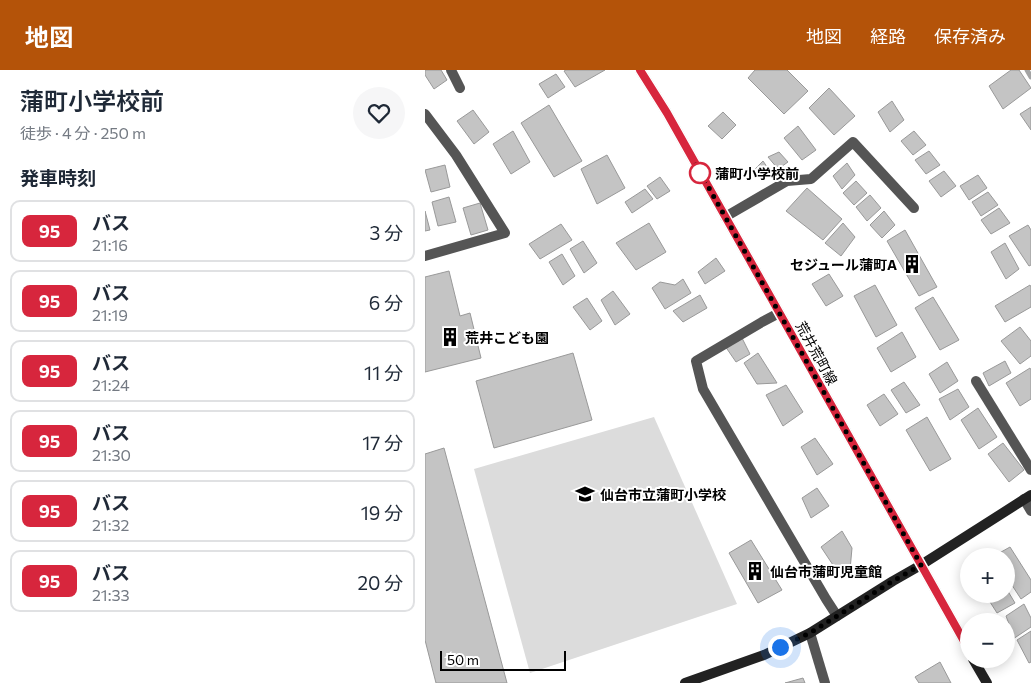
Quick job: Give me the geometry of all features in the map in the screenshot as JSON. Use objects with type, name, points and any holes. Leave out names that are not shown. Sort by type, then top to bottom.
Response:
[{"type":"main road","name":"荒井荒町線","points":[[640,70],[667,113],[960,634]]},
{"type":"main road","points":[[685,683],[764,655],[810,633],[1028,497]]},
{"type":"main road","points":[[978,668],[987,683]]},
{"type":"street","points":[[451,70],[460,88]]},
{"type":"street","points":[[425,114],[456,155],[505,233],[425,256]]},
{"type":"street","points":[[725,217],[787,182],[811,179],[853,142],[914,208]]},
{"type":"street","points":[[779,313],[696,361],[703,390],[837,616]]},
{"type":"street","points":[[976,381],[1031,470]]},
{"type":"street","points":[[1028,497],[1031,511]]},
{"type":"street","points":[[810,633],[825,683]]},
{"type":"shaded area","points":[[654,417],[737,604],[530,673],[474,469]]},
{"type":"building","points":[[425,70],[441,70],[447,80],[434,89],[425,75]]},
{"type":"building","points":[[605,70],[575,87],[564,71]]},
{"type":"building","points":[[755,70],[787,70],[808,91],[784,114],[748,78]]},
{"type":"building","points":[[1011,70],[1019,70],[1031,88],[1003,109],[989,86]]},
{"type":"building","points":[[556,74],[565,87],[548,98],[539,84]]},
{"type":"building","points":[[829,88],[855,116],[834,135],[809,108]]},
{"type":"building","points":[[892,101],[904,120],[890,132],[878,112]]},
{"type":"building","points":[[549,105],[582,161],[554,177],[521,123]]},
{"type":"building","points":[[1031,107],[1031,130],[1020,114]]},
{"type":"building","points":[[473,110],[489,132],[474,144],[457,121]]},
{"type":"building","points":[[723,112],[736,125],[722,139],[708,126]]},
{"type":"building","points":[[798,126],[816,150],[802,160],[784,138]]},
{"type":"building","points":[[513,131],[530,162],[511,174],[493,144]]},
{"type":"building","points":[[914,131],[926,145],[913,155],[901,141]]},
{"type":"building","points":[[929,151],[940,165],[926,174],[915,160]]},
{"type":"building","points":[[779,152],[788,162],[778,169],[768,157]]},
{"type":"building","points":[[607,155],[625,188],[597,204],[581,169]]},
{"type":"building","points":[[763,161],[772,174],[764,180],[755,169]]},
{"type":"building","points":[[847,163],[855,175],[842,189],[833,176]]},
{"type":"building","points":[[445,165],[450,187],[431,192],[425,170]]},
{"type":"building","points":[[944,171],[956,186],[941,197],[929,181]]},
{"type":"building","points":[[978,175],[987,188],[969,200],[960,186]]},
{"type":"building","points":[[660,177],[670,191],[657,199],[647,186]]},
{"type":"building","points":[[856,181],[867,193],[854,205],[843,193]]},
{"type":"building","points":[[807,188],[842,219],[823,240],[786,211]]},
{"type":"building","points":[[645,189],[653,199],[632,213],[625,202]]},
{"type":"building","points":[[988,192],[998,205],[981,216],[972,202]]},
{"type":"building","points":[[870,195],[881,208],[867,221],[856,207]]},
{"type":"building","points":[[449,197],[456,222],[438,226],[432,202]]},
{"type":"building","points":[[480,203],[488,230],[471,235],[463,208]]},
{"type":"building","points":[[999,208],[1010,223],[991,234],[981,220]]},
{"type":"building","points":[[425,211],[430,230],[425,231]]},
{"type":"building","points":[[884,211],[895,225],[882,238],[870,225]]},
{"type":"building","points":[[649,223],[666,252],[636,270],[616,243]]},
{"type":"building","points":[[843,223],[855,237],[841,256],[825,243]]},
{"type":"building","points":[[561,224],[572,240],[540,259],[529,244]]},
{"type":"building","points":[[1028,225],[1031,230],[1031,265],[1029,266],[1009,236]]},
{"type":"building","name":"セジュール蒲町A","points":[[905,230],[937,287],[919,296],[887,241]]},
{"type":"building","points":[[583,241],[597,263],[584,273],[570,249]]},
{"type":"building","points":[[1005,243],[1019,269],[1006,279],[991,252]]},
{"type":"building","points":[[562,254],[575,276],[563,285],[549,262]]},
{"type":"building","points":[[716,258],[725,271],[705,284],[698,272]]},
{"type":"building","name":"荒井こども園","points":[[449,271],[460,316],[470,313],[481,358],[425,372],[425,277]]},
{"type":"building","points":[[829,274],[843,296],[826,306],[812,284]]},
{"type":"building","points":[[683,279],[691,293],[665,309],[652,288],[660,282],[675,285]]},
{"type":"building","points":[[875,285],[897,325],[876,337],[854,296]]},
{"type":"building","points":[[1030,285],[1031,307],[1005,322],[995,306]]},
{"type":"building","points":[[613,291],[630,314],[615,325],[601,300]]},
{"type":"building","points":[[700,295],[707,308],[683,322],[673,311]]},
{"type":"building","points":[[933,297],[959,340],[940,350],[915,308]]},
{"type":"building","points":[[587,298],[602,321],[590,330],[573,307]]},
{"type":"building","points":[[1020,327],[1031,341],[1031,356],[1020,364],[1001,341]]},
{"type":"building","points":[[902,332],[916,357],[891,372],[877,348]]},
{"type":"building","points":[[741,336],[750,354],[736,362],[725,346]]},
{"type":"building","points":[[573,353],[592,420],[494,448],[476,381]]},
{"type":"building","points":[[758,353],[777,383],[757,384],[744,363]]},
{"type":"building","points":[[1005,361],[1011,373],[989,386],[983,373]]},
{"type":"building","points":[[947,362],[958,381],[940,393],[929,374]]},
{"type":"building","points":[[1030,368],[1031,399],[1020,406],[1006,383]]},
{"type":"building","points":[[904,382],[920,405],[906,413],[891,390]]},
{"type":"building","points":[[786,385],[803,412],[783,426],[766,395]]},
{"type":"building","points":[[958,389],[969,407],[950,420],[939,399]]},
{"type":"building","points":[[884,394],[898,414],[880,426],[867,405]]},
{"type":"building","points":[[978,408],[997,437],[979,449],[961,420]]},
{"type":"building","points":[[927,417],[951,459],[930,471],[906,430]]},
{"type":"building","points":[[815,438],[833,464],[817,475],[801,447]]},
{"type":"building","points":[[1003,443],[1024,470],[1009,482],[988,454]]},
{"type":"building","points":[[444,448],[507,683],[436,683],[425,640],[425,454]]},
{"type":"building","points":[[817,488],[829,506],[811,518],[802,498]]},
{"type":"building","points":[[842,531],[852,548],[850,570],[841,577],[821,547]]},
{"type":"building","name":"仙台市蒲町児童館","points":[[751,540],[782,590],[758,603],[729,553]]},
{"type":"building","points":[[1015,555],[1031,580],[1031,592],[1021,599],[1015,590]]},
{"type":"building","points":[[991,603],[1015,603],[997,613]]},
{"type":"building","points":[[1024,604],[1031,618],[1031,627],[1015,638],[1015,613],[1010,613]]},
{"type":"building","points":[[1031,631],[1031,662],[1029,663],[1017,640]]},
{"type":"building","points":[[940,662],[951,683],[919,683],[915,677]]},
{"type":"building","points":[[803,678],[805,683],[785,683]]},
{"type":"waterway","points":[[1027,70],[1031,77]]},
{"type":"bus line","name":"95","points":[[640,70],[667,113],[960,634]]},
{"type":"place","name":"蒲町小学校前","points":[[700,173]]},
{"type":"place","name":"セジュール蒲町A","points":[[912,264]]},
{"type":"place","name":"荒井こども園","points":[[450,337]]},
{"type":"place","name":"仙台市立蒲町小学校","points":[[585,494]]},
{"type":"place","name":"仙台市蒲町児童館","points":[[755,571]]},
{"type":"route","points":[[700,173],[696,165],[921,565],[810,633],[780,647]]}]
